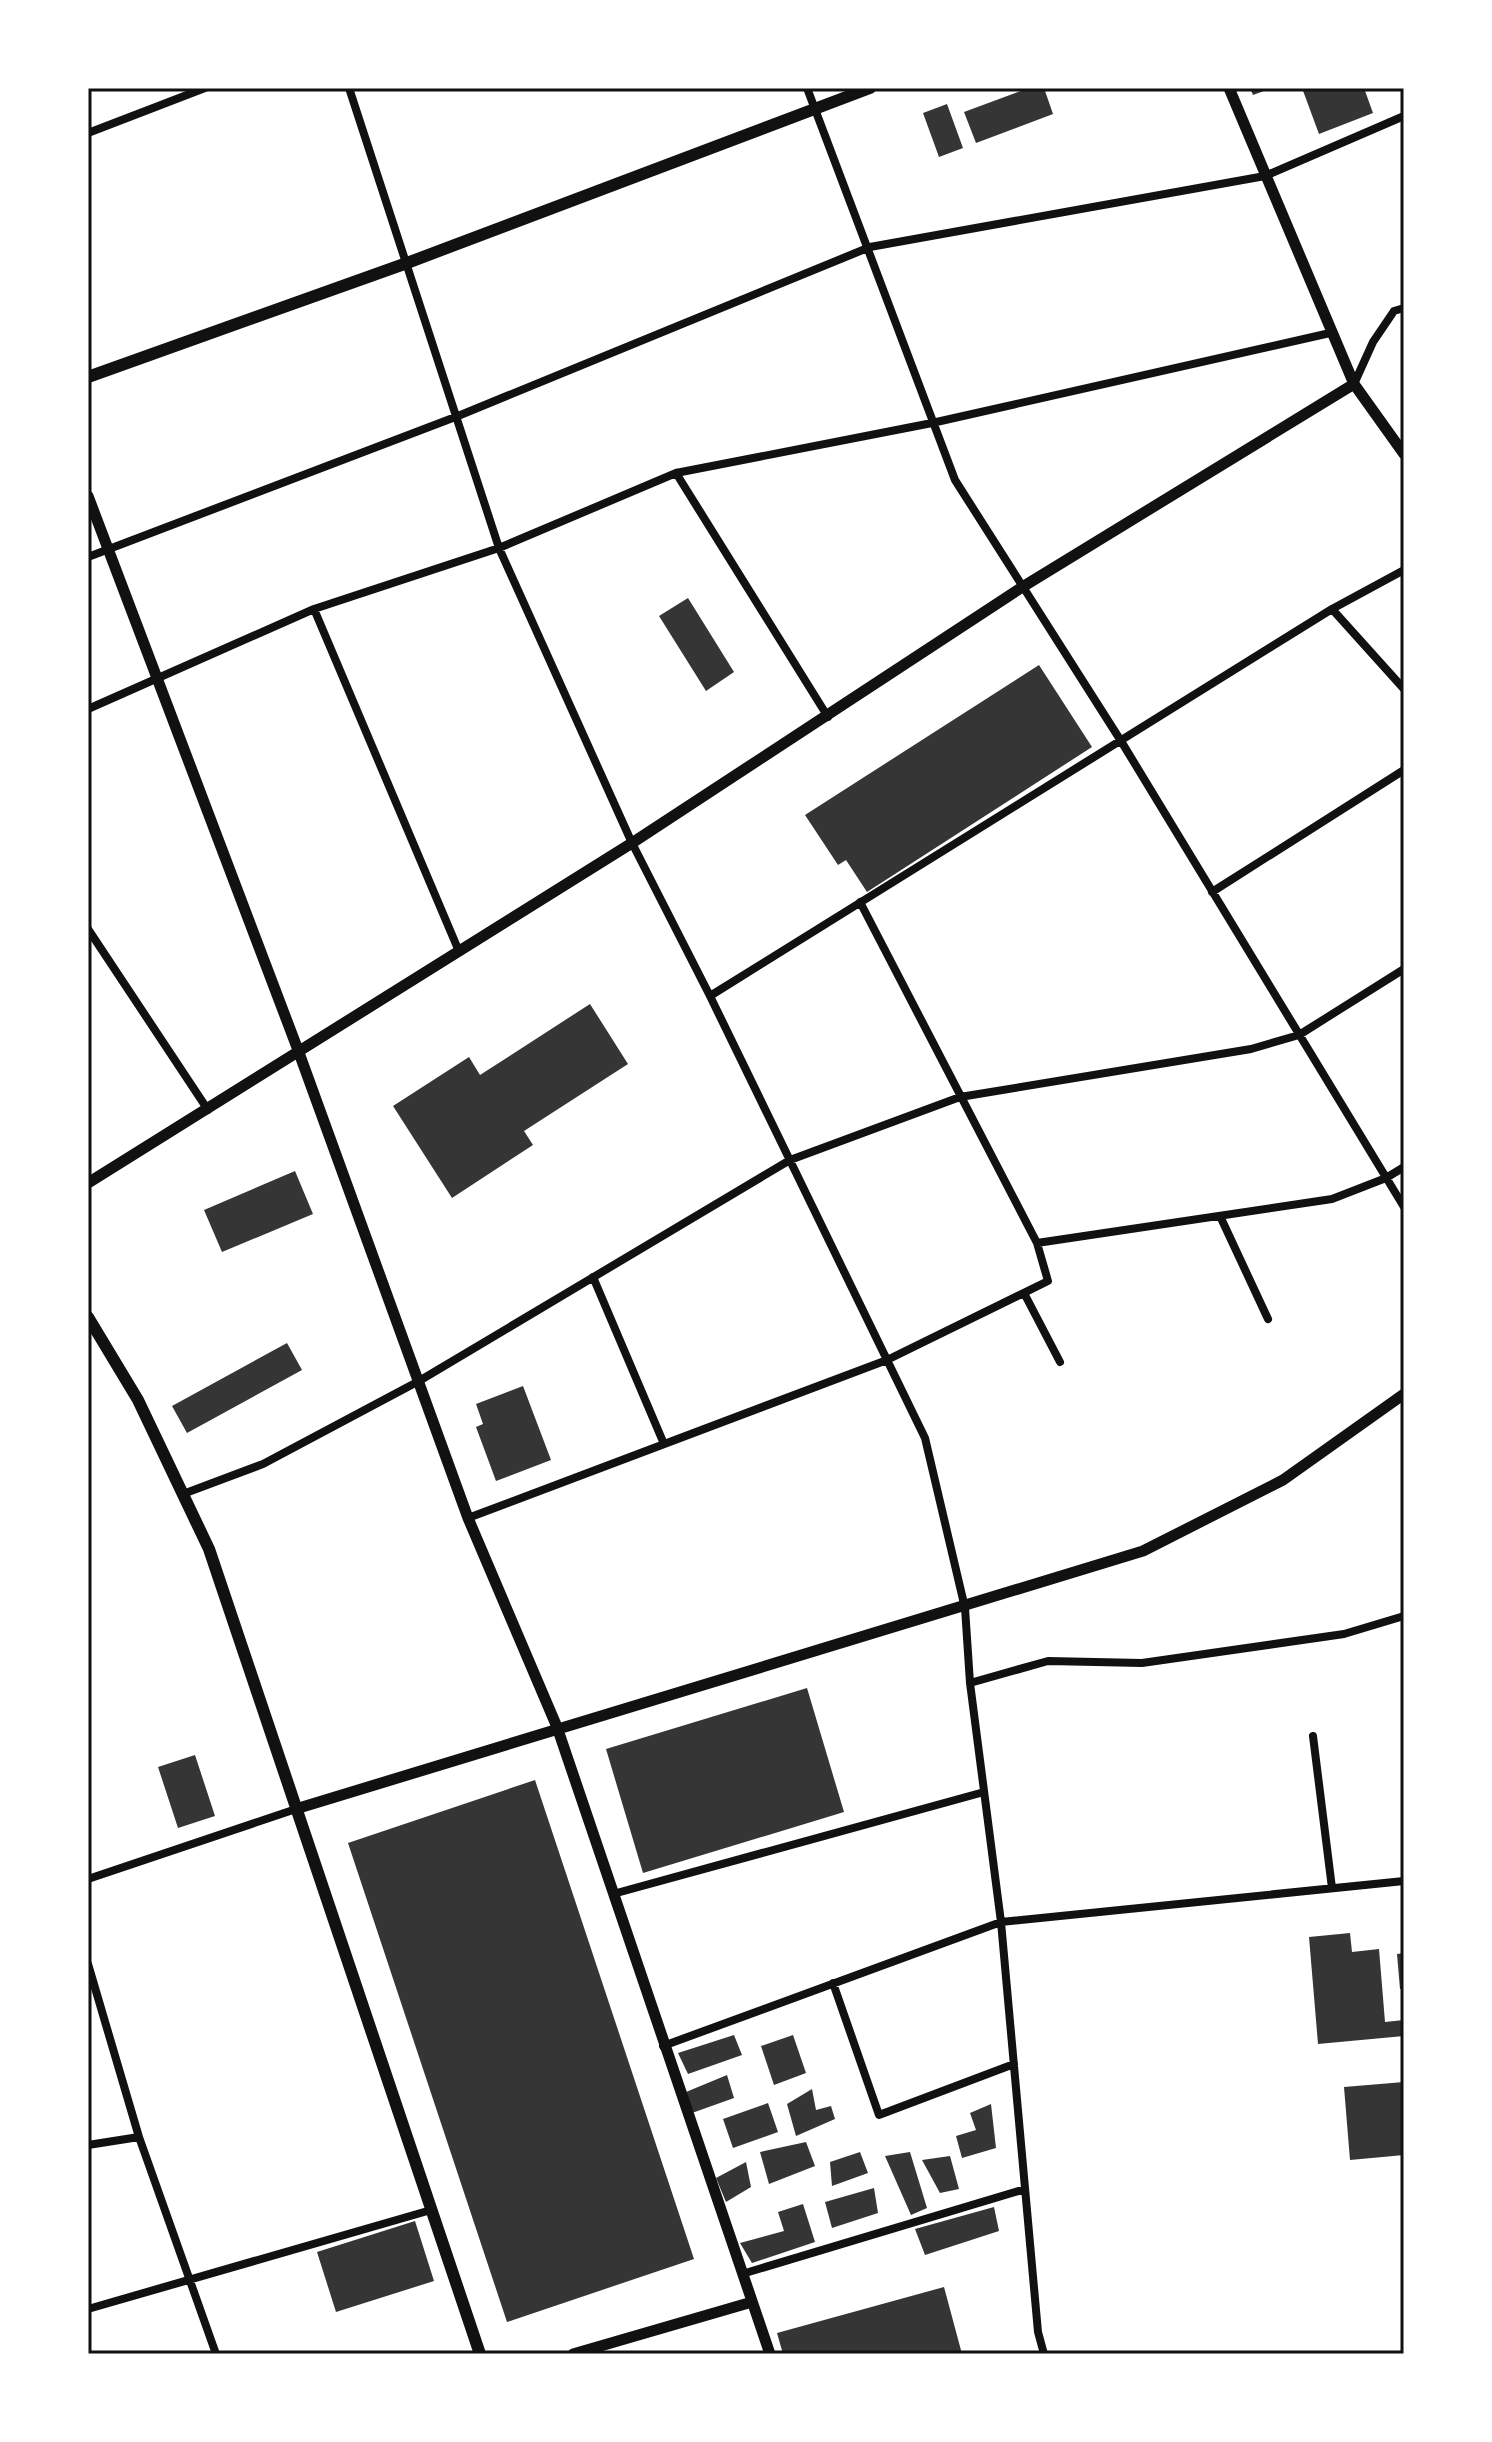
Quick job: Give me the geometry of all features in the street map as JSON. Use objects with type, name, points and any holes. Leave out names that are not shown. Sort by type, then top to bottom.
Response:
[{"type":"main road","points":[[88,377],[407,263],[870,88]]},
{"type":"main road","points":[[88,1317],[138,1400],[209,1549],[299,1808],[480,2354]]},
{"type":"street","points":[[88,133],[205,88]]},
{"type":"street","points":[[349,88],[499,548],[632,843],[925,1438],[965,1608],[970,1683],[1001,1922],[1038,2332],[1044,2354]]},
{"type":"street","points":[[807,88],[870,247],[955,480],[1121,741],[1404,1207]]},
{"type":"street","points":[[1229,88],[1354,384],[1404,454]]},
{"type":"street","points":[[88,557],[458,416],[870,247],[1265,176],[1404,116]]},
{"type":"street","points":[[88,1183],[828,718],[1024,586],[1354,384],[1373,342],[1394,311],[1404,308]]},
{"type":"street","points":[[88,709],[314,609],[499,548],[676,473],[932,423],[1330,333]]},
{"type":"street","points":[[676,473],[828,718]]},
{"type":"street","points":[[88,496],[298,1050],[468,1518],[557,1727],[770,2354]]},
{"type":"street","points":[[710,996],[1332,609],[1404,570]]},
{"type":"street","points":[[314,609],[458,949]]},
{"type":"street","points":[[1332,609],[1404,689]]},
{"type":"street","points":[[1212,892],[1404,770]]},
{"type":"street","points":[[468,1518],[887,1360],[1048,1281],[1037,1243],[860,902]]},
{"type":"street","points":[[88,929],[208,1110]]},
{"type":"street","points":[[183,1494],[263,1464],[419,1381],[790,1160],[960,1097],[1251,1049],[1299,1035],[1404,969]]},
{"type":"street","points":[[1037,1243],[1332,1199],[1386,1178],[1404,1167]]},
{"type":"street","points":[[1220,1216],[1268,1319]]},
{"type":"street","points":[[593,1277],[664,1444]]},
{"type":"street","points":[[1024,1293],[1060,1362]]},
{"type":"street","points":[[88,1879],[299,1808],[557,1727],[965,1608],[1143,1551],[1283,1480],[1404,1394]]},
{"type":"street","points":[[970,1683],[1048,1661],[1142,1663],[1344,1634],[1404,1616]]},
{"type":"street","points":[[1313,1736],[1332,1888]]},
{"type":"street","points":[[613,1894],[984,1792]]},
{"type":"street","points":[[663,2046],[1001,1922],[1404,1881]]},
{"type":"street","points":[[88,1964],[139,2137],[216,2354]]},
{"type":"street","points":[[833,1983],[879,2115],[1014,2064]]},
{"type":"street","points":[[88,2145],[139,2137]]},
{"type":"street","points":[[742,2274],[1025,2189]]},
{"type":"street","points":[[88,2309],[431,2210]]},
{"type":"street","points":[[573,2354],[752,2302]]},
{"type":"building","points":[[1029,88],[1044,88],[1053,114],[976,143],[964,112]]},
{"type":"building","points":[[1250,88],[1272,88],[1253,95]]},
{"type":"building","points":[[1302,88],[1364,88],[1373,113],[1319,134]]},
{"type":"building","points":[[947,104],[963,148],[939,157],[923,113]]},
{"type":"building","points":[[688,598],[734,672],[706,691],[659,616]]},
{"type":"building","points":[[1039,665],[1092,747],[867,892],[846,860],[838,865],[805,815]]},
{"type":"building","points":[[590,1004],[628,1064],[524,1131],[533,1145],[452,1198],[393,1106],[469,1057],[480,1075]]},
{"type":"building","points":[[295,1171],[313,1214],[222,1252],[204,1210]]},
{"type":"building","points":[[287,1343],[302,1370],[187,1433],[172,1406]]},
{"type":"building","points":[[523,1386],[551,1460],[496,1481],[476,1427],[483,1424],[476,1404]]},
{"type":"building","points":[[807,1688],[844,1812],[643,1873],[606,1749]]},
{"type":"building","points":[[195,1755],[215,1816],[178,1828],[158,1767]]},
{"type":"building","points":[[535,1780],[694,2259],[507,2322],[348,1843]]},
{"type":"building","points":[[1350,1933],[1352,1952],[1379,1949],[1385,2022],[1404,2020],[1404,2036],[1318,2044],[1309,1937]]},
{"type":"building","points":[[1404,1953],[1404,1989],[1400,1989],[1397,1954]]},
{"type":"building","points":[[734,2035],[742,2055],[688,2074],[678,2053]]},
{"type":"building","points":[[793,2035],[806,2073],[774,2085],[761,2046]]},
{"type":"building","points":[[727,2075],[734,2098],[692,2113],[686,2092]]},
{"type":"building","points":[[1404,2082],[1404,2155],[1350,2160],[1344,2087]]},
{"type":"building","points":[[812,2089],[816,2110],[831,2106],[835,2119],[796,2136],[787,2104]]},
{"type":"building","points":[[768,2103],[778,2132],[733,2148],[723,2119]]},
{"type":"building","points":[[991,2104],[996,2148],[962,2158],[956,2136],[976,2130],[970,2113]]},
{"type":"building","points":[[806,2142],[815,2166],[769,2184],[760,2152]]},
{"type":"building","points":[[860,2152],[868,2173],[832,2186],[830,2162]]},
{"type":"building","points":[[910,2152],[927,2208],[911,2215],[885,2156]]},
{"type":"building","points":[[950,2156],[959,2189],[940,2193],[922,2160]]},
{"type":"building","points":[[746,2162],[751,2187],[726,2202],[716,2178]]},
{"type":"building","points":[[874,2188],[878,2213],[832,2228],[825,2202]]},
{"type":"building","points":[[803,2204],[815,2242],[752,2263],[740,2243],[784,2231],[778,2212]]},
{"type":"building","points":[[994,2207],[999,2231],[925,2255],[915,2229]]},
{"type":"building","points":[[415,2221],[434,2281],[336,2312],[317,2252]]},
{"type":"building","points":[[944,2287],[962,2354],[783,2354],[777,2333]]}]
